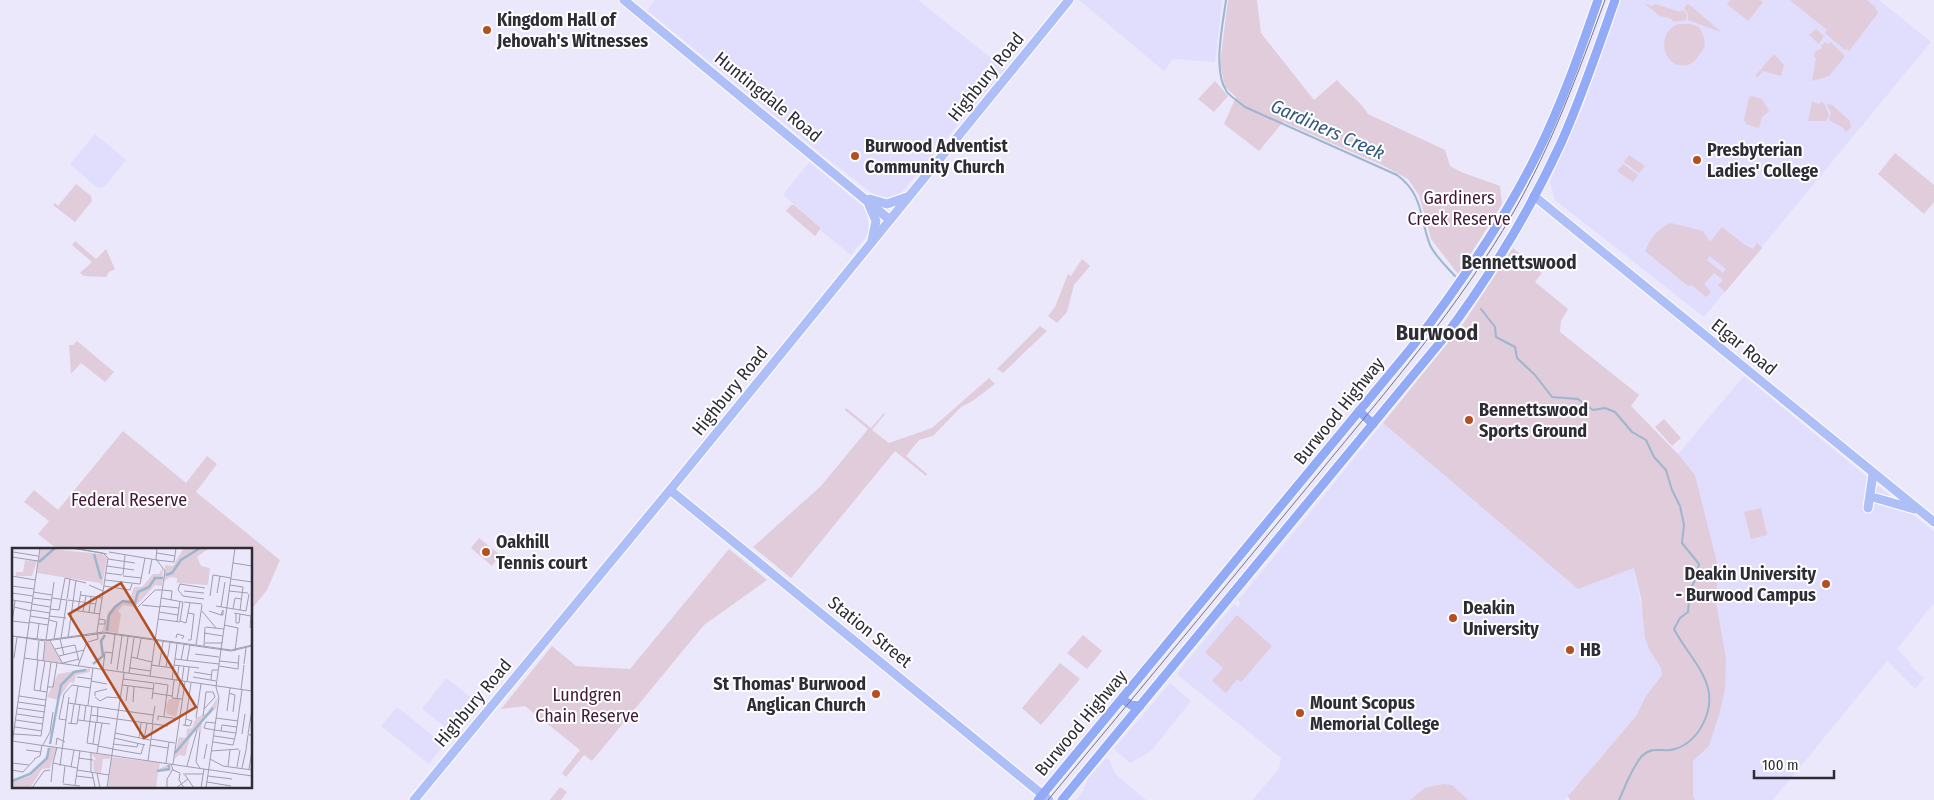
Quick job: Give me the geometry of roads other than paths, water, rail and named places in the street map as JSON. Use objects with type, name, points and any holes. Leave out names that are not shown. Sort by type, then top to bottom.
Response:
[{"type":"highway","name":"Burwood Highway","points":[[1043,798],[1122,699],[1418,340],[1454,291],[1519,187],[1538,152],[1563,96],[1598,0]]},
{"type":"highway","name":"Burwood Highway","points":[[1062,800],[1456,322],[1484,281],[1528,209],[1571,118],[1615,0]]},
{"type":"highway","points":[[1519,187],[1534,196]]},
{"type":"highway","points":[[1359,411],[1373,424]]},
{"type":"highway","points":[[1122,699],[1130,705],[1140,706]]},
{"type":"main road","name":"Huntingdale Road","points":[[624,0],[890,220]]},
{"type":"main road","name":"Highbury Road","points":[[414,800],[670,490],[1069,0]]},
{"type":"main road","points":[[858,193],[884,204],[908,197]]},
{"type":"main road","points":[[858,193],[872,209],[876,221],[870,245]]},
{"type":"main road","name":"Elgar Road","points":[[1534,196],[1934,522]]},
{"type":"main road","points":[[1528,209],[1539,206],[1552,210]]},
{"type":"main road","points":[[1868,508],[1873,474]]},
{"type":"main road","name":"Station Street","points":[[670,490],[1043,798]]},
{"type":"main road","points":[[1876,498],[1919,510]]},
{"type":"waterway","name":"Gardiners Creek","points":[[1226,0],[1219,60],[1220,72],[1227,92],[1245,107],[1397,175],[1412,190],[1420,207],[1432,249],[1455,276]]},
{"type":"waterway","name":"Gardiners Creek","points":[[1481,309],[1495,327],[1496,337],[1515,347],[1517,358],[1535,375],[1552,397],[1578,399],[1593,410],[1605,408],[1615,412],[1632,432],[1646,440],[1654,457],[1666,470],[1672,490],[1680,506],[1684,525],[1682,543],[1699,564],[1690,590],[1688,612],[1680,618],[1674,629],[1697,665],[1708,688],[1709,707],[1706,716],[1691,740],[1675,749],[1655,750],[1642,756],[1632,771],[1619,800]]},
{"type":"tram line","points":[[1048,800],[1371,410],[1422,347],[1470,281],[1513,213],[1540,161],[1574,82],[1605,0]]},
{"type":"place","name":"Kingdom Hall of Jehovah's Witnesses","points":[[487,30]]},
{"type":"place","name":"Burwood Adventist Community Church","points":[[855,156]]},
{"type":"place","name":"Presbyterian Ladies' College","points":[[1697,160]]},
{"type":"place","name":"Bennettswood Sports Ground","points":[[1469,420]]},
{"type":"place","name":"Oakhill Tennis court","points":[[486,552]]},
{"type":"place","name":"Deakin University - Burwood Campus","points":[[1826,584]]},
{"type":"place","name":"Deakin University","points":[[1453,618]]},
{"type":"place","name":"HB","points":[[1570,650]]},
{"type":"place","name":"St Thomas' Burwood Anglican Church","points":[[876,694]]},
{"type":"place","name":"Mount Scopus Memorial College","points":[[1300,713]]},
{"type":"district","name":"Bennettswood","points":[[1519,262]]},
{"type":"district","name":"Burwood","points":[[1437,332]]},
{"type":"park label","name":"Gardiners Creek Reserve","points":[[1459,208]]},
{"type":"park label","name":"Federal Reserve","points":[[129,500]]},
{"type":"park label","name":"Lundgren Chain Reserve","points":[[587,705]]}]
